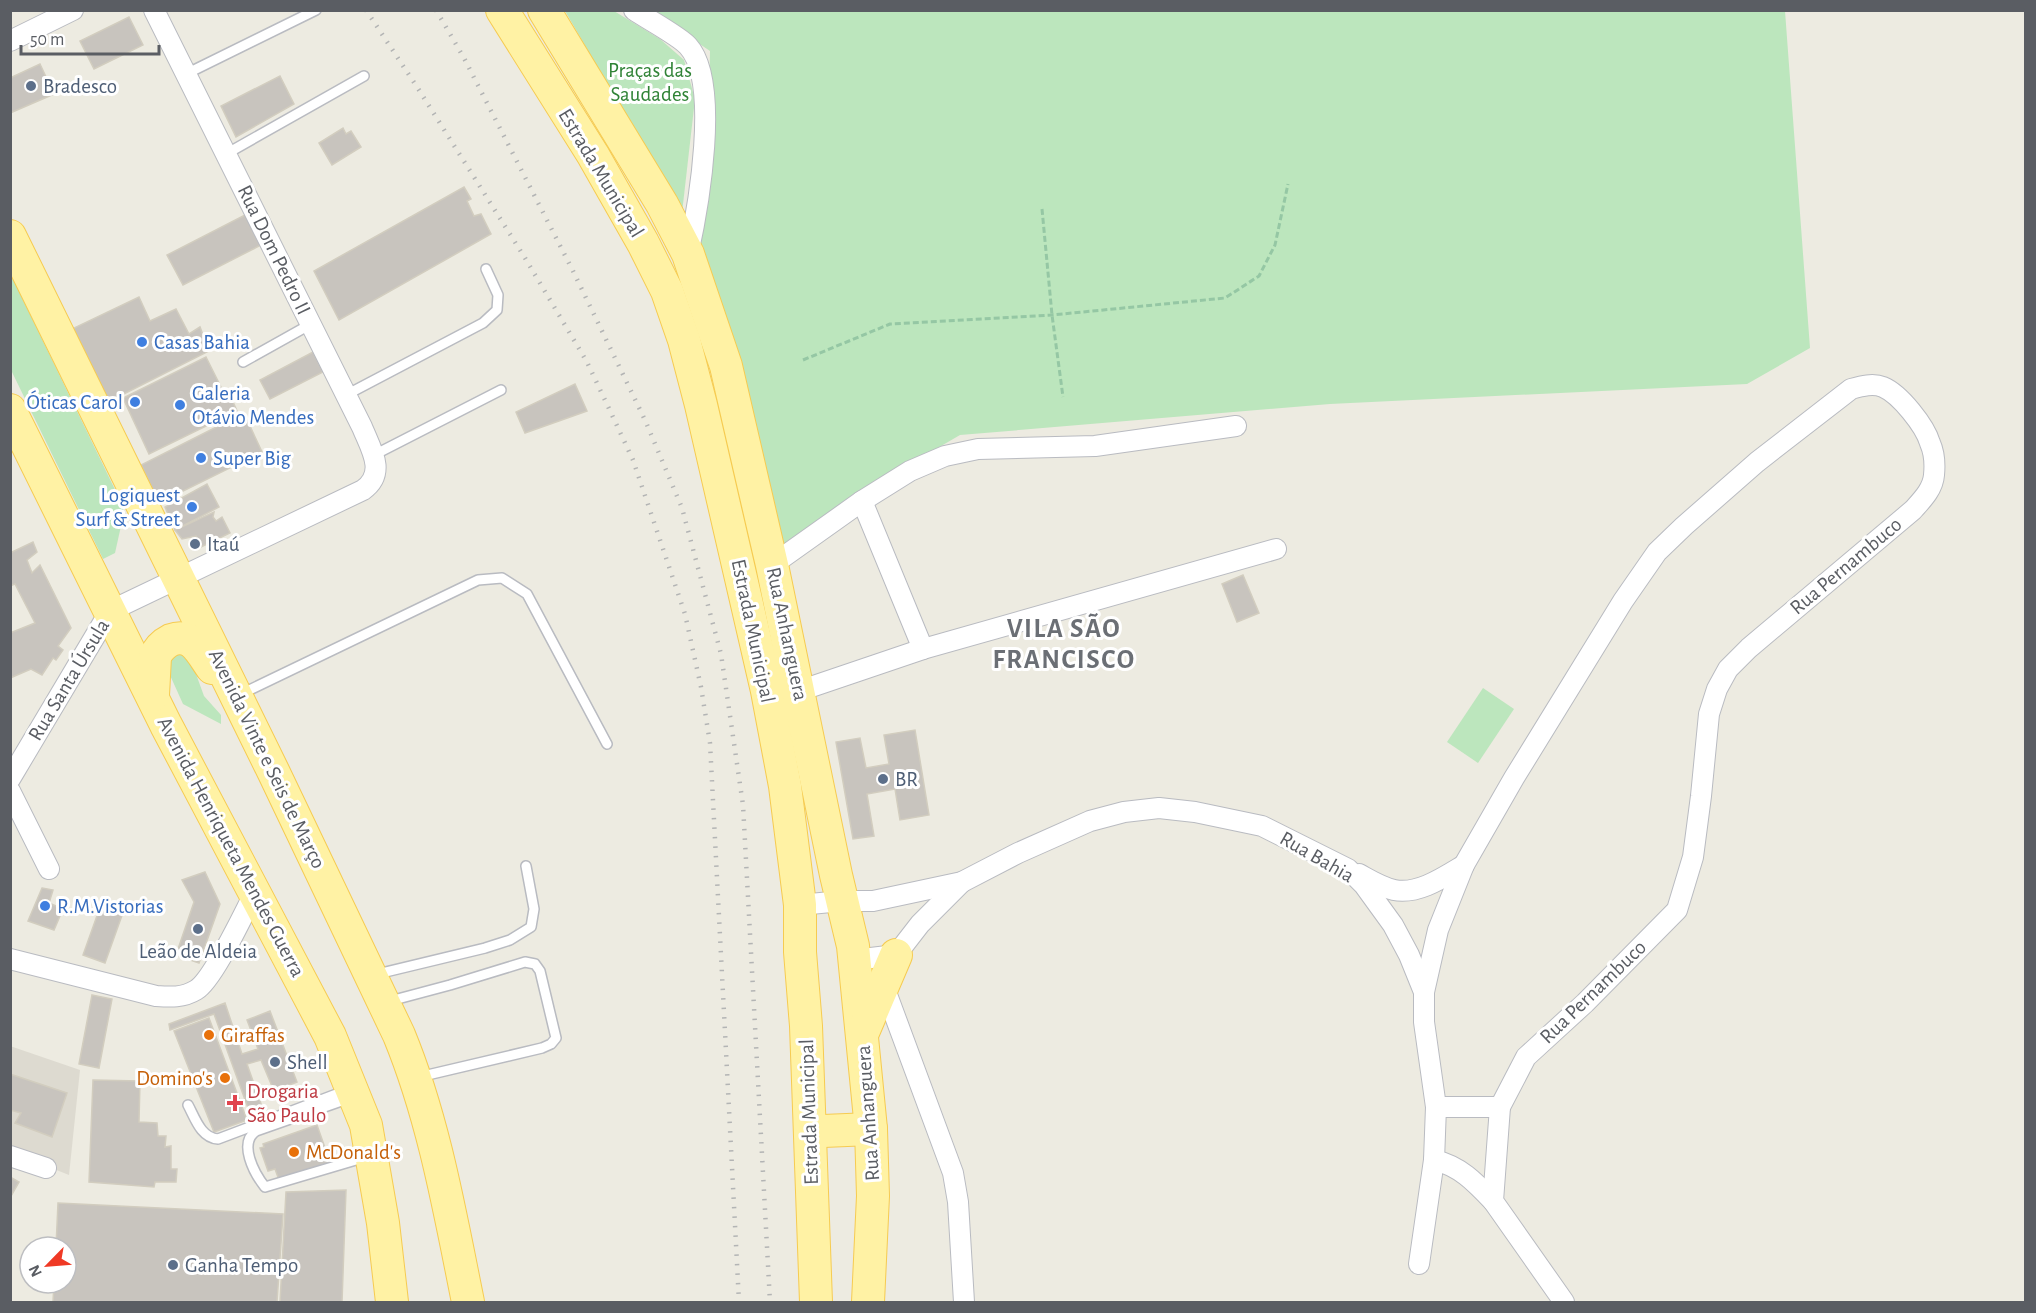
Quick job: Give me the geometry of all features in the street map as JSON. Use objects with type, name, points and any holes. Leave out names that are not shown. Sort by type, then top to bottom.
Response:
[{"type":"main road","name":"Estrada Municipal","points":[[502,10],[622,204],[667,291],[684,340],[721,486],[767,691],[785,786],[800,915],[816,1302]]},
{"type":"main road","name":"Rua Anhanguera","points":[[544,10],[662,204],[688,254],[726,366],[772,565],[854,953],[871,1129],[873,1196],[868,1302]]},
{"type":"main road","name":"Avenida Vinte e Seis de Março","points":[[10,236],[378,989],[416,1077],[447,1202],[468,1302]]},
{"type":"main road","name":"Avenida Henriqueta Mendes Guerra","points":[[10,410],[153,698],[330,1036],[366,1125],[383,1223],[392,1302]]},
{"type":"main road","points":[[153,698],[154,664],[157,652],[165,643],[182,638],[189,639],[195,644],[235,696]]},
{"type":"main road","points":[[800,915],[841,931],[854,953]]},
{"type":"main road","points":[[863,1034],[896,955]]},
{"type":"main road","points":[[806,1026],[816,1058],[823,1131],[827,1302]]},
{"type":"main road","points":[[823,1131],[871,1129]]},
{"type":"street","points":[[10,41],[73,10]]},
{"type":"street","name":"Rua Dom Pedro II","points":[[154,10],[374,455]]},
{"type":"street","points":[[634,10],[688,45],[698,62],[703,79],[705,121],[698,201],[688,254]]},
{"type":"street","name":"Rua Pernambuco","points":[[1424,992],[1438,930],[1464,865],[1514,778],[1623,601],[1657,552],[1757,462],[1835,399],[1851,389],[1869,385],[1883,387],[1896,397],[1920,424],[1930,442],[1934,460],[1934,477],[1926,497],[1749,648],[1728,669],[1717,689],[1709,714],[1693,857],[1677,910],[1586,1003],[1526,1057],[1500,1107],[1493,1201]]},
{"type":"street","points":[[772,565],[862,501],[910,471],[945,456],[978,449],[1095,446],[1236,426]]},
{"type":"street","points":[[110,611],[363,490],[372,483],[376,471],[374,455]]},
{"type":"street","points":[[862,501],[923,649]]},
{"type":"street","points":[[799,691],[923,649],[1276,549]]},
{"type":"street","name":"Rua Santa Úrsula","points":[[10,780],[110,611]]},
{"type":"street","points":[[10,791],[49,870]]},
{"type":"street","name":"Rua Bahia","points":[[962,882],[1018,853],[1090,821],[1124,812],[1159,807],[1205,813],[1262,826],[1348,869],[1364,885],[1393,924],[1424,992],[1425,1022],[1436,1107],[1434,1160],[1419,1264]]},
{"type":"street","points":[[1348,869],[1387,888],[1407,891],[1434,882],[1464,865]]},
{"type":"street","points":[[800,915],[842,900],[873,901],[962,882]]},
{"type":"street","points":[[854,953],[896,955],[920,924],[962,882]]},
{"type":"street","points":[[10,959],[156,996],[173,998],[198,990],[210,975],[254,894]]},
{"type":"street","points":[[883,984],[954,1173],[964,1302]]},
{"type":"street","points":[[1436,1107],[1500,1107]]},
{"type":"street","points":[[10,1156],[46,1168]]},
{"type":"street","points":[[1434,1160],[1449,1163],[1472,1178],[1493,1201],[1564,1302]]},
{"type":"lane","points":[[186,74],[316,10]]},
{"type":"lane","points":[[226,154],[364,76]]},
{"type":"lane","points":[[346,395],[483,323],[497,310],[498,295],[486,269]]},
{"type":"lane","points":[[243,362],[311,324]]},
{"type":"lane","points":[[374,455],[501,390]]},
{"type":"lane","points":[[235,696],[477,580],[502,578],[527,594],[607,744]]},
{"type":"lane","points":[[378,989],[510,940],[531,927],[534,909],[526,866]]},
{"type":"lane","points":[[378,989],[450,985],[525,962],[534,964],[540,971],[556,1038],[551,1044],[416,1077]]},
{"type":"lane","points":[[188,1105],[203,1132],[210,1139],[218,1139],[353,1092]]},
{"type":"lane","points":[[353,1092],[256,1131],[247,1141],[250,1157],[265,1187],[371,1156]]},
{"type":"path","points":[[803,360],[890,324],[1052,315],[1225,298],[1258,276],[1275,245],[1288,184]]},
{"type":"path","points":[[1042,209],[1052,315],[1063,397]]},
{"type":"shaded area","points":[[10,1046],[80,1070],[69,1175],[11,1152]]},
{"type":"green space","name":"Praças das Saudades","points":[[565,11],[614,11],[660,39],[684,60],[695,99],[682,213]]},
{"type":"green space","points":[[651,11],[1785,11],[1810,348],[1747,384],[1330,404],[960,435],[850,499],[778,553],[698,254],[707,202],[710,51]]},
{"type":"green space","points":[[10,273],[123,506],[123,517],[115,553],[103,559],[11,370]]},
{"type":"green space","points":[[188,652],[204,696],[221,715],[221,724],[183,704],[160,653]]},
{"type":"green space","points":[[1483,688],[1514,709],[1478,763],[1447,742]]},
{"type":"building","points":[[129,17],[143,45],[94,69],[80,41]]},
{"type":"building","name":"Bradesco","points":[[40,64],[54,94],[10,113],[10,78]]},
{"type":"building","points":[[280,76],[294,104],[236,137],[221,106]]},
{"type":"building","points":[[343,128],[346,134],[351,131],[361,147],[332,165],[319,143]]},
{"type":"building","points":[[464,187],[471,199],[467,201],[474,216],[481,214],[491,234],[339,320],[314,271]]},
{"type":"building","points":[[245,215],[261,245],[183,285],[167,255]]},
{"type":"building","name":"Casas Bahia","points":[[139,297],[150,321],[176,309],[189,334],[200,327],[209,351],[108,402],[72,329]]},
{"type":"building","points":[[313,352],[323,372],[270,399],[260,380]]},
{"type":"building","name":"Galeria Otávio Mendes","points":[[206,357],[226,397],[230,395],[237,411],[149,454],[123,398]]},
{"type":"building","points":[[575,384],[587,411],[525,433],[516,412]]},
{"type":"building","name":"Super Big","points":[[244,413],[262,452],[159,503],[141,465]]},
{"type":"building","name":"Logiquest Surf & Street","points":[[207,484],[219,507],[175,530],[165,507]]},
{"type":"building","points":[[214,512],[213,517],[216,521],[222,517],[230,533],[201,547],[196,536],[182,539],[175,530]]},
{"type":"building","points":[[33,542],[37,552],[27,560],[32,573],[40,565],[71,628],[58,646],[63,650],[56,660],[53,658],[42,675],[31,669],[10,678],[10,633],[35,623],[15,584],[10,586],[10,553]]},
{"type":"building","points":[[1243,575],[1259,613],[1237,622],[1222,584]]},
{"type":"building","name":"BR","points":[[915,730],[929,815],[900,820],[895,789],[867,794],[874,836],[853,839],[836,742],[860,738],[866,768],[889,764],[884,735]]},
{"type":"building","name":"Leão de Aldeia","points":[[205,872],[220,904],[199,963],[176,955],[194,902],[182,880]]},
{"type":"building","name":"R.M.Vistorias","points":[[42,888],[53,890],[49,903],[63,909],[54,930],[28,921]]},
{"type":"building","points":[[103,899],[125,907],[105,963],[83,955]]},
{"type":"building","points":[[92,995],[112,999],[99,1068],[79,1064]]},
{"type":"building","name":"Shell","points":[[225,1003],[242,1054],[258,1049],[247,1020],[270,1011],[297,1082],[274,1091],[261,1060],[247,1064],[265,1115],[252,1119],[214,1014],[170,1030],[169,1024]]},
{"type":"building","points":[[209,1018],[247,1120],[214,1132],[174,1031]]},
{"type":"building","points":[[10,1074],[67,1093],[52,1137],[15,1123],[21,1113],[10,1110]]},
{"type":"building","points":[[93,1080],[140,1081],[139,1122],[157,1123],[158,1136],[166,1136],[165,1147],[171,1146],[171,1169],[177,1169],[176,1182],[155,1182],[154,1187],[89,1182]]},
{"type":"building","name":"McDonald's","points":[[317,1125],[330,1162],[279,1180],[275,1169],[268,1171],[260,1148],[264,1147],[263,1144]]},
{"type":"building","points":[[10,1177],[19,1182],[10,1198]]},
{"type":"building","points":[[346,1190],[342,1302],[280,1302],[286,1192]]},
{"type":"building","name":"Ganha Tempo","points":[[58,1203],[283,1214],[277,1302],[53,1302],[53,1295],[78,1295],[78,1235],[57,1235]]},
{"type":"railway","points":[[366,10],[525,258],[587,362],[633,460],[685,614],[701,687],[710,743],[739,1302]]},
{"type":"railway","points":[[436,10],[464,58],[573,271],[645,420],[682,508],[721,654],[743,805],[770,1302]]},
{"type":"place","name":"Bradesco","points":[[31,86]]},
{"type":"place","name":"Casas Bahia","points":[[142,342]]},
{"type":"place","name":"Óticas Carol","points":[[135,402]]},
{"type":"place","name":"Galeria Otávio Mendes","points":[[180,405]]},
{"type":"place","name":"Super Big","points":[[201,458]]},
{"type":"place","name":"Logiquest Surf & Street","points":[[192,507]]},
{"type":"place","name":"Itaú","points":[[195,544]]},
{"type":"place","name":"BR","points":[[883,779]]},
{"type":"place","name":"R.M.Vistorias","points":[[45,906]]},
{"type":"place","name":"Leão de Aldeia","points":[[198,929]]},
{"type":"place","name":"Giraffas","points":[[209,1035]]},
{"type":"place","name":"Shell","points":[[275,1062]]},
{"type":"place","name":"Domino's","points":[[225,1078]]},
{"type":"place","name":"Drogaria São Paulo","points":[[235,1103]]},
{"type":"place","name":"McDonald's","points":[[294,1152]]},
{"type":"place","name":"Ganha Tempo","points":[[173,1265]]},
{"type":"district","name":"VILA SÃO FRANCISCO","points":[[1064,644]]}]
